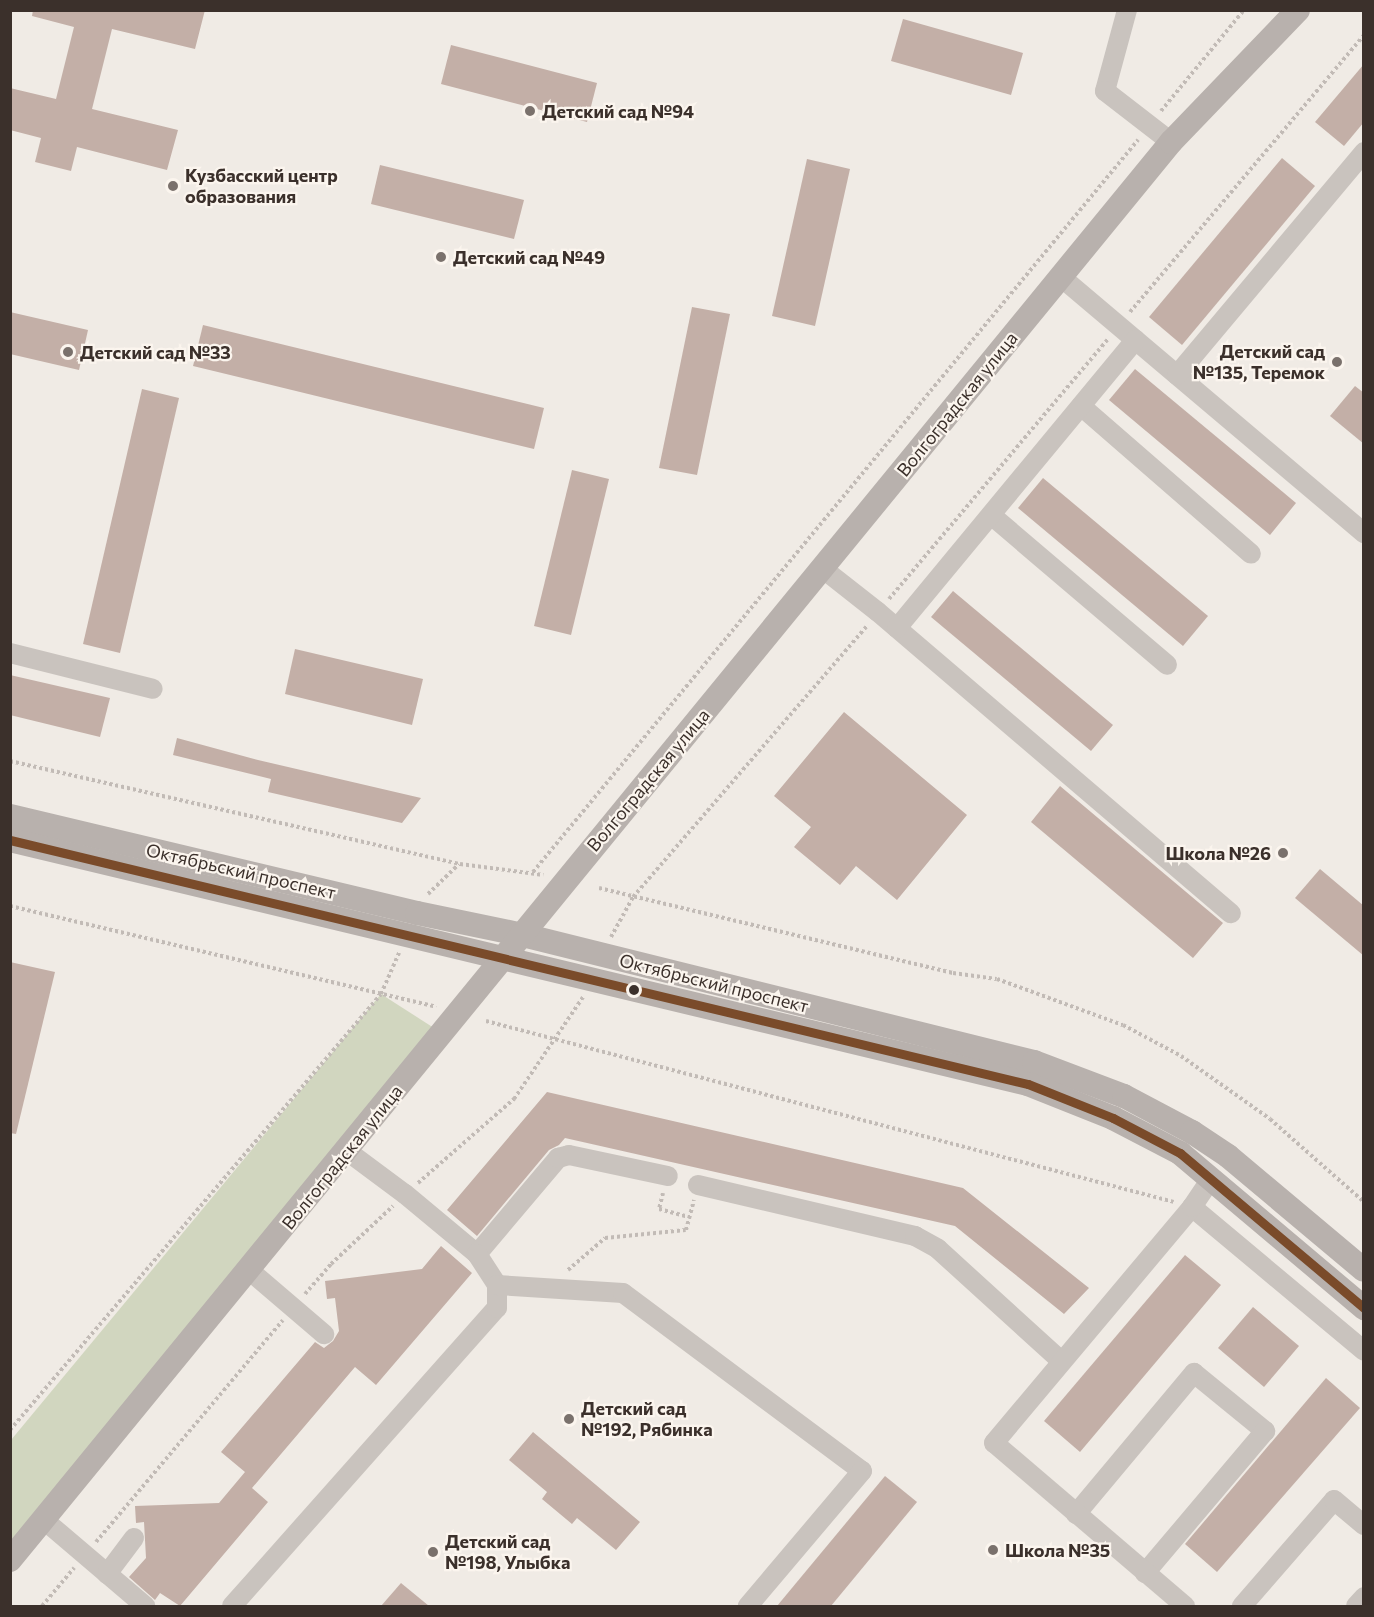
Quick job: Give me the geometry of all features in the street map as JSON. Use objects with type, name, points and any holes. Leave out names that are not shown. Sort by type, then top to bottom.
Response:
[{"type":"main road","name":"Волгоградская улица","points":[[10,1560],[1171,142],[1298,10]]},
{"type":"main road","name":"Октябрьский проспект","points":[[10,816],[417,913],[523,935],[1034,1062],[1124,1096],[1192,1132],[1228,1155],[1364,1270]]},
{"type":"main road","name":"Октябрьский проспект","points":[[10,840],[506,957],[1028,1084],[1113,1118],[1180,1154],[1364,1308]]},
{"type":"lane","points":[[1127,10],[1105,92],[1171,142]]},
{"type":"lane","points":[[1177,375],[1364,152]]},
{"type":"lane","points":[[1061,277],[1364,534]]},
{"type":"lane","points":[[897,628],[1135,340]]},
{"type":"lane","points":[[1081,406],[1251,554]]},
{"type":"lane","points":[[991,515],[1167,665]]},
{"type":"lane","points":[[822,568],[897,628],[1231,913]]},
{"type":"lane","points":[[10,653],[153,689]]},
{"type":"lane","points":[[232,1606],[497,1308],[497,1285],[477,1254],[405,1194],[347,1151]]},
{"type":"lane","points":[[477,1254],[558,1158],[569,1155],[668,1176]]},
{"type":"lane","points":[[1185,1606],[994,1443],[1192,1207],[1211,1179]]},
{"type":"lane","points":[[698,1185],[915,1236],[938,1249],[1061,1361]]},
{"type":"lane","points":[[1192,1207],[1364,1351]]},
{"type":"lane","points":[[249,1270],[324,1334]]},
{"type":"lane","points":[[497,1285],[623,1293],[862,1471],[748,1606]]},
{"type":"lane","points":[[1076,1514],[1194,1373],[1265,1431],[1145,1573]]},
{"type":"lane","points":[[1242,1606],[1334,1500],[1364,1525]]},
{"type":"lane","points":[[44,1520],[145,1606]]},
{"type":"lane","points":[[107,1574],[134,1538]]},
{"type":"lane","points":[[1356,1606],[1364,1597]]},
{"type":"path","points":[[532,872],[1244,10]]},
{"type":"path","points":[[605,946],[633,897],[878,612],[1364,35]]},
{"type":"path","points":[[10,761],[460,864],[532,872],[547,876]]},
{"type":"path","points":[[424,897],[460,864]]},
{"type":"path","points":[[599,888],[953,973],[997,979],[1123,1025],[1181,1056],[1270,1119],[1364,1202]]},
{"type":"path","points":[[10,906],[445,1009]]},
{"type":"path","points":[[10,1430],[381,994],[403,946]]},
{"type":"path","points":[[556,1040],[587,990]]},
{"type":"path","points":[[486,1021],[1192,1207]]},
{"type":"path","points":[[668,1176],[659,1209],[689,1217]]},
{"type":"path","points":[[547,1288],[605,1238],[686,1230],[698,1185]]},
{"type":"green space","points":[[381,994],[434,1028],[11,1547],[11,1440]]},
{"type":"building","points":[[33,10],[205,10],[195,49],[112,29],[92,109],[178,130],[167,170],[77,147],[71,171],[35,162],[41,138],[10,130],[10,88],[56,99],[74,27],[32,16]]},
{"type":"building","points":[[903,19],[1023,53],[1011,95],[891,61]]},
{"type":"building","points":[[451,45],[597,83],[587,122],[441,84]]},
{"type":"building","points":[[1364,64],[1364,122],[1344,146],[1315,122]]},
{"type":"building","points":[[1282,158],[1315,186],[1182,345],[1149,317]]},
{"type":"building","points":[[807,159],[850,169],[815,326],[772,316]]},
{"type":"building","points":[[380,165],[524,200],[514,239],[371,204]]},
{"type":"building","points":[[692,307],[730,314],[697,475],[659,468]]},
{"type":"building","points":[[10,312],[88,330],[79,370],[10,354]]},
{"type":"building","points":[[203,325],[544,408],[534,449],[193,366]]},
{"type":"building","points":[[1135,369],[1296,503],[1270,535],[1109,400]]},
{"type":"building","points":[[1355,386],[1364,393],[1364,444],[1330,416]]},
{"type":"building","points":[[142,389],[179,398],[120,653],[83,644]]},
{"type":"building","points":[[572,470],[609,479],[571,635],[534,626]]},
{"type":"building","points":[[1043,478],[1208,616],[1183,646],[1018,508]]},
{"type":"building","points":[[953,591],[1113,725],[1091,751],[931,617]]},
{"type":"building","points":[[295,649],[423,679],[412,725],[285,694]]},
{"type":"building","points":[[10,675],[110,698],[100,737],[10,715]]},
{"type":"building","points":[[844,712],[967,815],[897,900],[856,866],[840,885],[794,847],[811,827],[774,796]]},
{"type":"building","points":[[177,738],[258,760],[421,798],[402,823],[268,792],[271,779],[173,755]]},
{"type":"building","points":[[1060,786],[1223,923],[1193,958],[1031,822]]},
{"type":"building","points":[[1320,869],[1364,906],[1364,956],[1295,898]]},
{"type":"building","points":[[10,962],[55,972],[16,1134],[10,1133]]},
{"type":"building","points":[[547,1092],[963,1188],[1089,1288],[1064,1314],[955,1226],[565,1138],[559,1145],[549,1150],[477,1236],[447,1210]]},
{"type":"building","points":[[441,1246],[472,1273],[376,1385],[355,1367],[252,1488],[268,1502],[180,1606],[160,1593],[155,1600],[129,1577],[146,1558],[144,1522],[136,1523],[135,1506],[219,1503],[245,1472],[221,1452],[315,1342],[324,1348],[333,1341],[339,1331],[335,1298],[327,1299],[325,1281],[422,1269]]},
{"type":"building","points":[[1185,1255],[1221,1285],[1080,1452],[1044,1421]]},
{"type":"building","points":[[1253,1307],[1299,1346],[1264,1387],[1218,1348]]},
{"type":"building","points":[[1326,1378],[1360,1408],[1217,1572],[1185,1544]]},
{"type":"building","points":[[533,1432],[640,1522],[616,1550],[577,1518],[572,1524],[542,1499],[547,1492],[509,1460]]},
{"type":"building","points":[[885,1476],[917,1502],[831,1606],[777,1606]]},
{"type":"building","points":[[401,1583],[429,1606],[381,1606]]},
{"type":"transit line","points":[[10,840],[1028,1084],[1113,1118],[1180,1153],[1364,1308]]},
{"type":"place","name":"Детский сад №94","points":[[530,111]]},
{"type":"place","name":"Кузбасский центр образования","points":[[173,186]]},
{"type":"place","name":"Детский сад №49","points":[[441,257]]},
{"type":"place","name":"Детский сад №33","points":[[68,352]]},
{"type":"place","name":"Детский сад №135, Теремок","points":[[1337,362]]},
{"type":"place","name":"Школа №26","points":[[1283,853]]},
{"type":"place","name":"Детский сад №192, Рябинка","points":[[569,1419]]},
{"type":"place","name":"Школа №35","points":[[993,1550]]},
{"type":"place","name":"Детский сад №198, Улыбка","points":[[433,1552]]}]
